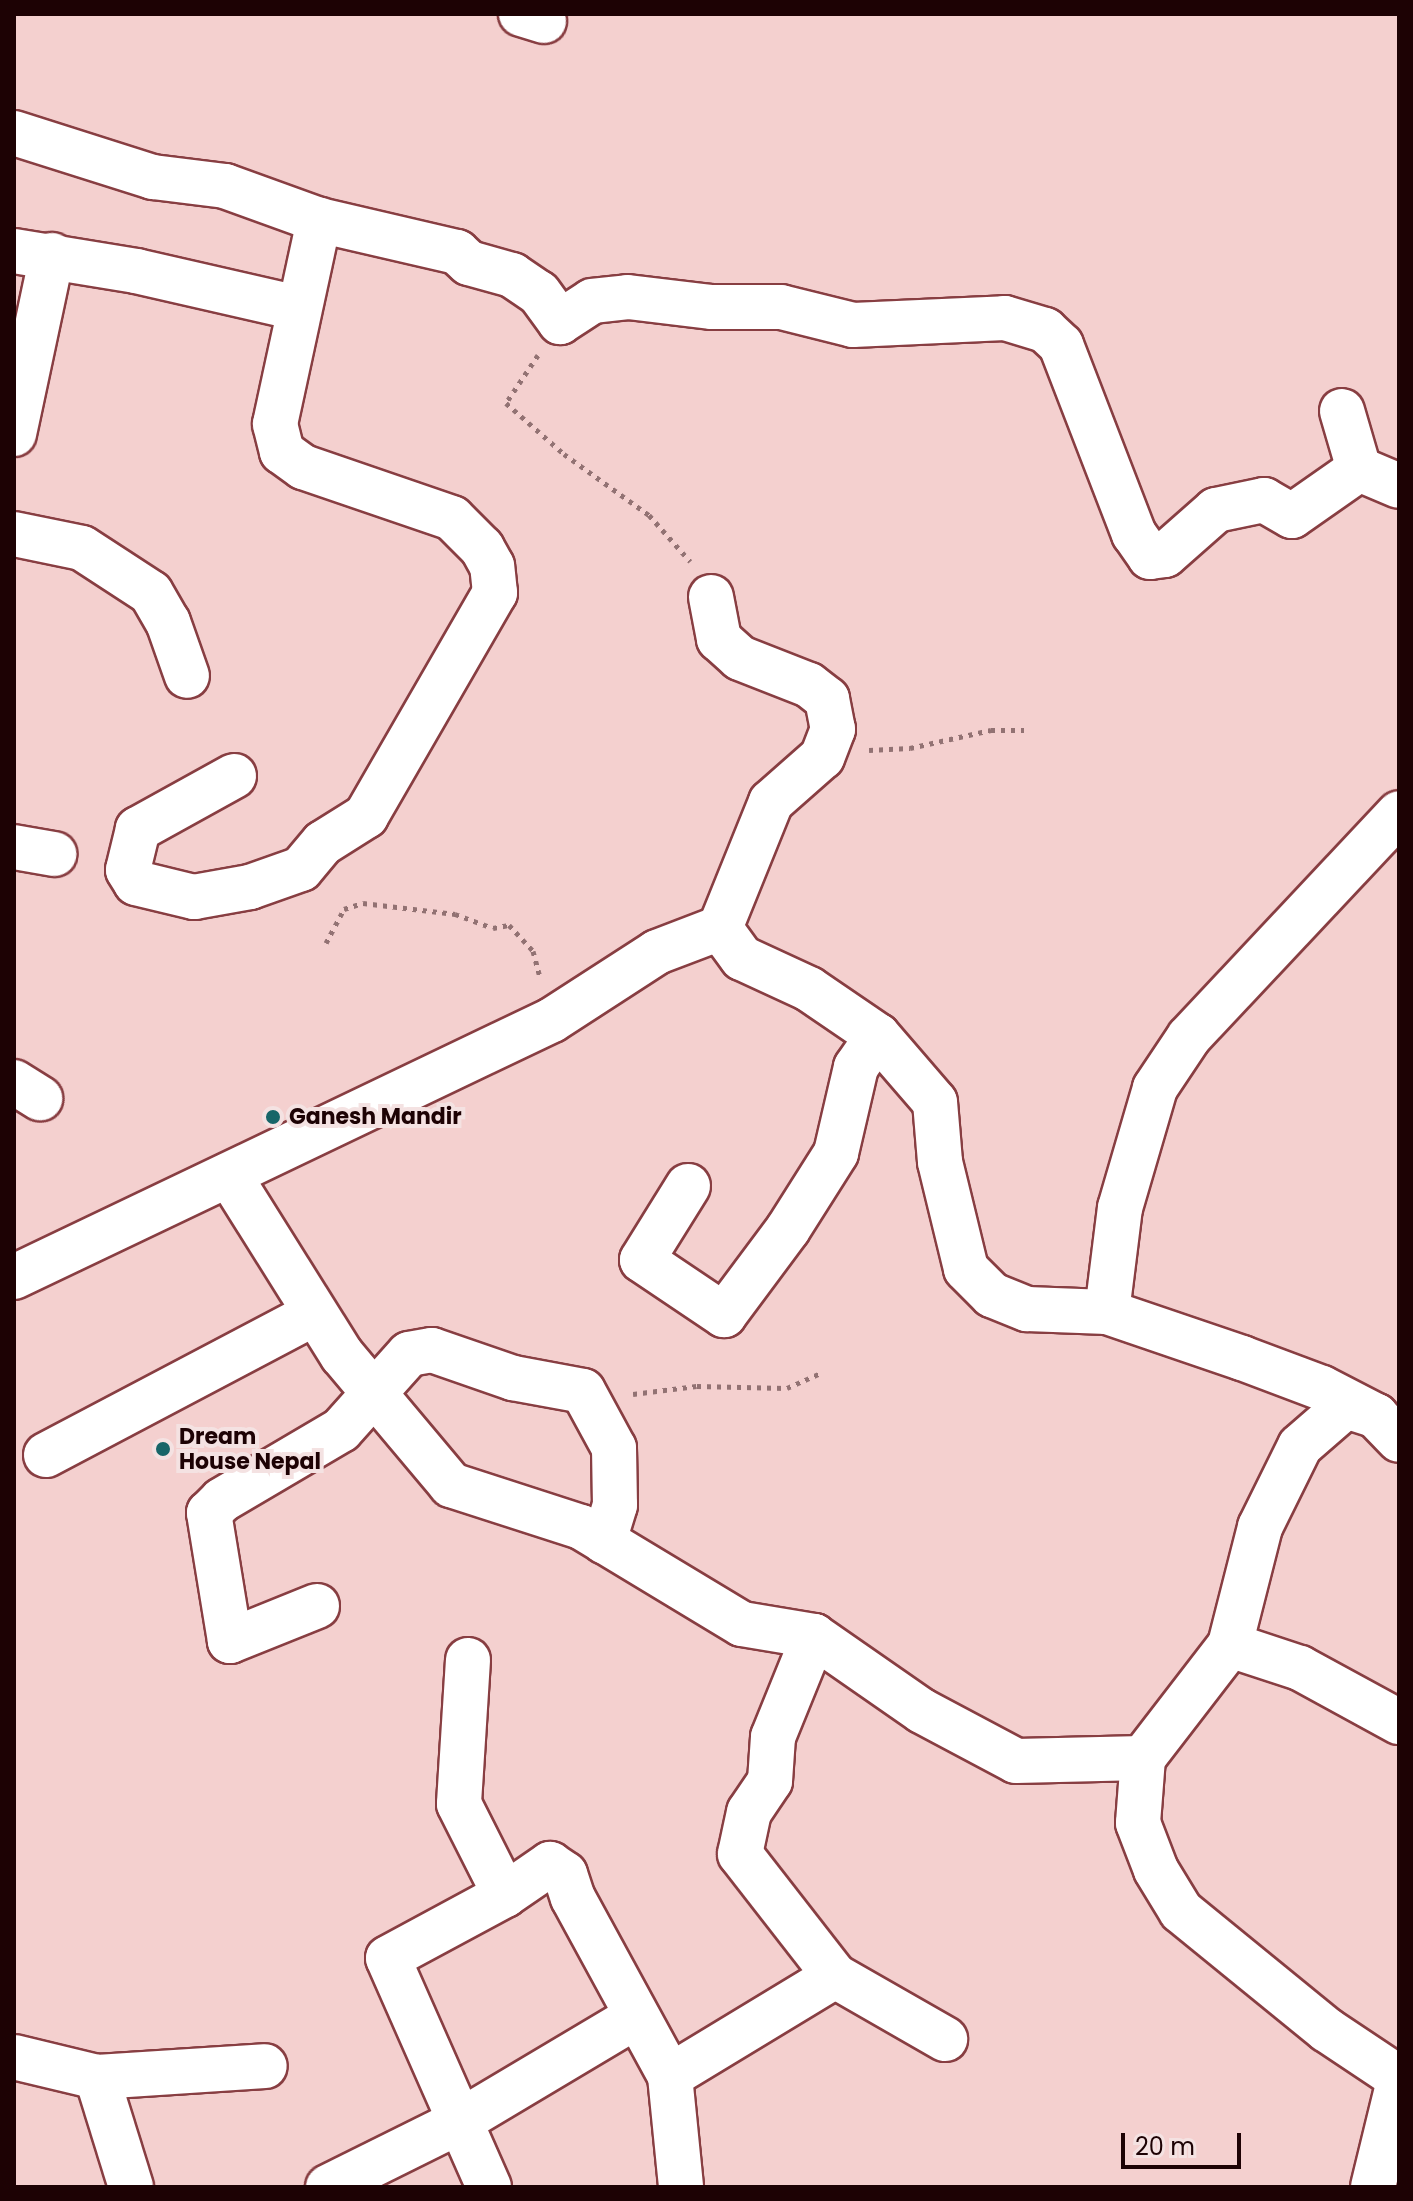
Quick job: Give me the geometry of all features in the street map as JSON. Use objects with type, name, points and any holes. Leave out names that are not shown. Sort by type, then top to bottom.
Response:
[{"type":"street","points":[[14,133],[153,177],[225,186],[319,220],[457,252],[469,263],[512,275],[549,301],[560,322],[592,301],[628,297],[712,307],[781,307],[853,325],[1005,318],[1045,330],[1061,345],[1134,534],[1150,557],[1165,555],[1216,510],[1264,500],[1292,516],[1359,469]]},
{"type":"street","points":[[234,776],[138,829],[128,870],[136,883],[194,897],[250,887],[301,869],[323,843],[366,816],[495,593],[492,566],[482,548],[452,518],[303,467],[282,452],[275,424],[319,220]]},
{"type":"street","points":[[14,434],[33,253],[298,308]]},
{"type":"street","points":[[1342,411],[1359,469]]},
{"type":"street","points":[[1359,469],[1399,486]]},
{"type":"street","points":[[14,534],[82,548],[151,593],[168,622],[187,676]]},
{"type":"street","points":[[14,1277],[552,1020],[657,952],[720,928],[771,802],[824,749],[833,729],[827,699],[809,685],[750,663],[719,639],[711,597]]},
{"type":"street","points":[[1107,1312],[1120,1208],[1155,1088],[1189,1037],[1399,813]]},
{"type":"street","points":[[720,928],[742,958],[809,989],[878,1036],[935,1102],[940,1162],[966,1269],[992,1295],[1027,1309],[1107,1312],[1322,1388],[1387,1428]]},
{"type":"street","points":[[688,1186],[642,1260],[724,1315],[788,1229],[836,1153],[856,1067],[878,1036]]},
{"type":"street","points":[[229,1175],[313,1314],[374,1398],[406,1428],[451,1485],[581,1527],[742,1624],[814,1636],[922,1711],[1016,1761],[1143,1758]]},
{"type":"street","points":[[46,1455],[313,1314]]},
{"type":"street","points":[[317,1606],[230,1641],[209,1513],[222,1500],[341,1430],[374,1398],[409,1354],[432,1350],[513,1378],[566,1384],[588,1399],[614,1448],[615,1505],[604,1541]]},
{"type":"street","points":[[1373,2187],[1399,2079],[1327,2030],[1181,1911],[1156,1870],[1138,1823],[1143,1758],[1230,1645],[1260,1527],[1300,1446],[1346,1406],[1387,1428]]},
{"type":"street","points":[[814,1636],[773,1737],[770,1781],[749,1812],[740,1854],[835,1976],[945,2039]]},
{"type":"street","points":[[1230,1645],[1300,1668],[1368,1710],[1399,1722]]},
{"type":"street","points":[[468,1660],[459,1804],[505,1895]]},
{"type":"street","points":[[489,2187],[388,1958],[505,1895],[540,1867],[550,1864],[565,1874],[635,2017],[670,2076],[681,2187]]},
{"type":"street","points":[[670,2076],[835,1976]]},
{"type":"street","points":[[328,2187],[459,2122],[635,2017]]},
{"type":"street","points":[[14,2057],[97,2077],[265,2066]]},
{"type":"street","points":[[97,2077],[131,2187]]},
{"type":"path","points":[[560,322],[506,403],[564,454],[649,515],[686,554],[711,597]]},
{"type":"path","points":[[824,749],[910,748],[991,730],[1024,730]]},
{"type":"path","points":[[326,943],[344,909],[363,903],[455,914],[493,928],[509,925],[533,951],[552,1020]]},
{"type":"path","points":[[588,1399],[697,1386],[787,1388],[821,1373]]},
{"type":"place","name":"Ganesh Mandir","points":[[273,1117]]},
{"type":"place","name":"Dream House Nepal","points":[[163,1449]]}]
